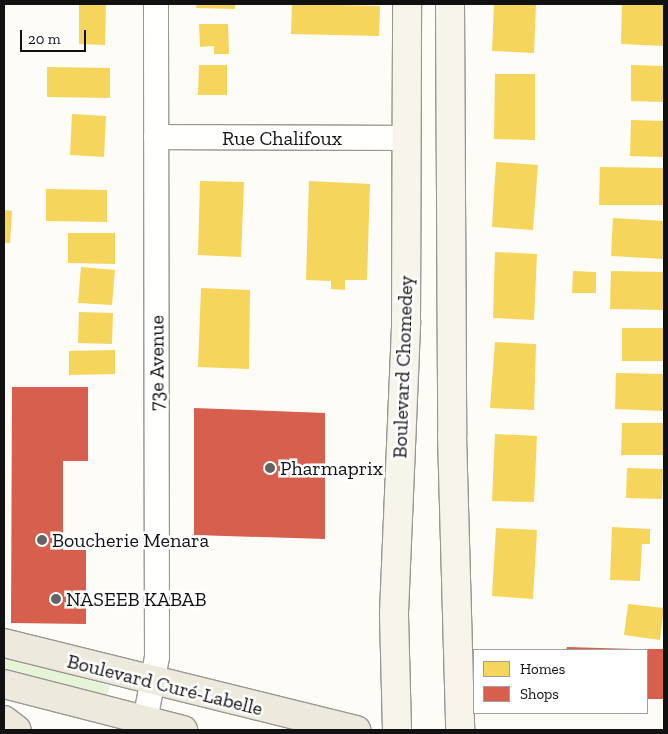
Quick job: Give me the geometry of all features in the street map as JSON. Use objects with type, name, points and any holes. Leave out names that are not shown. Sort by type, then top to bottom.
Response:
[{"type":"main road","name":"Boulevard Curé-Labelle","points":[[4,643],[153,683],[356,730]]},
{"type":"main road","name":"Boulevard Curé-Labelle","points":[[4,684],[183,730]]},
{"type":"main road","points":[[4,720],[17,730]]},
{"type":"street","name":"73e Avenue","points":[[145,721],[153,683],[156,4]]},
{"type":"street","name":"Boulevard Chomedey","points":[[397,730],[394,613],[406,322],[407,4]]},
{"type":"street","points":[[450,4],[452,435],[460,730]]},
{"type":"street","name":"Rue Chalifoux","points":[[156,137],[407,138]]},
{"type":"green space","points":[[4,656],[110,686],[107,696],[4,669]]},
{"type":"building: Homes","points":[[79,4],[106,4],[105,45],[79,44]]},
{"type":"building: Homes","points":[[197,4],[235,4],[235,9],[196,8]]},
{"type":"building: Homes","points":[[292,4],[380,6],[379,36],[291,34]]},
{"type":"building: Homes","points":[[494,4],[536,4],[534,53],[492,51]]},
{"type":"building: Homes","points":[[622,4],[664,4],[664,46],[621,44]]},
{"type":"building: Homes","points":[[199,24],[228,24],[229,54],[214,54],[214,46],[200,47]]},
{"type":"building: Homes","points":[[199,65],[227,65],[227,95],[198,95]]},
{"type":"building: Homes","points":[[631,65],[664,66],[664,102],[631,101]]},
{"type":"building: Homes","points":[[47,67],[110,68],[110,98],[47,97]]},
{"type":"building: Homes","points":[[495,74],[535,74],[535,140],[494,139]]},
{"type":"building: Homes","points":[[72,114],[106,116],[104,157],[70,155]]},
{"type":"building: Homes","points":[[631,120],[664,121],[664,157],[630,156]]},
{"type":"building: Homes","points":[[496,162],[538,165],[533,230],[492,227]]},
{"type":"building: Homes","points":[[600,167],[664,168],[664,205],[599,205]]},
{"type":"building: Homes","points":[[200,181],[244,182],[241,257],[198,255]]},
{"type":"building: Homes","points":[[309,181],[370,184],[367,280],[345,280],[345,290],[331,289],[331,281],[306,280]]},
{"type":"building: Homes","points":[[46,189],[107,190],[107,222],[46,221]]},
{"type":"building: Homes","points":[[4,210],[12,211],[10,243],[4,243]]},
{"type":"building: Homes","points":[[613,218],[664,221],[664,259],[611,256]]},
{"type":"building: Homes","points":[[68,233],[115,233],[115,264],[68,263]]},
{"type":"building: Homes","points":[[495,252],[537,254],[534,320],[493,318]]},
{"type":"building: Homes","points":[[81,267],[115,270],[112,305],[78,303]]},
{"type":"building: Homes","points":[[573,271],[596,272],[596,293],[572,293]]},
{"type":"building: Homes","points":[[611,271],[664,272],[664,310],[610,309]]},
{"type":"building: Homes","points":[[201,288],[250,290],[249,369],[198,367]]},
{"type":"building: Homes","points":[[79,312],[113,313],[112,344],[78,343]]},
{"type":"building: Homes","points":[[622,328],[664,328],[664,361],[622,361]]},
{"type":"building: Homes","points":[[495,342],[536,344],[534,410],[490,408]]},
{"type":"building: Homes","points":[[115,350],[115,374],[69,375],[69,351]]},
{"type":"building: Homes","points":[[616,373],[664,374],[663,411],[615,409]]},
{"type":"building: Homes","points":[[622,423],[664,423],[664,455],[621,455]]},
{"type":"building: Homes","points":[[495,434],[537,436],[534,502],[492,501]]},
{"type":"building: Homes","points":[[627,468],[663,469],[662,499],[626,498]]},
{"type":"building: Homes","points":[[612,527],[650,529],[650,544],[642,544],[640,581],[610,580]]},
{"type":"building: Homes","points":[[496,528],[537,530],[533,599],[492,596]]},
{"type":"building: Homes","points":[[628,604],[664,608],[660,640],[624,635]]},
{"type":"building: Shops","points":[[12,387],[88,387],[88,461],[63,461],[63,550],[86,550],[86,624],[11,623]]},
{"type":"building: Shops","points":[[194,408],[325,413],[325,539],[194,535]]},
{"type":"building: Shops","points":[[567,647],[634,649],[566,649]]},
{"type":"building: Shops","points":[[648,649],[664,649],[664,699],[648,699]]},
{"type":"place","name":"Pharmaprix","points":[[270,468]]},
{"type":"place","name":"Boucherie Menara","points":[[42,540]]},
{"type":"place","name":"NASEEB KABAB","points":[[56,599]]}]
